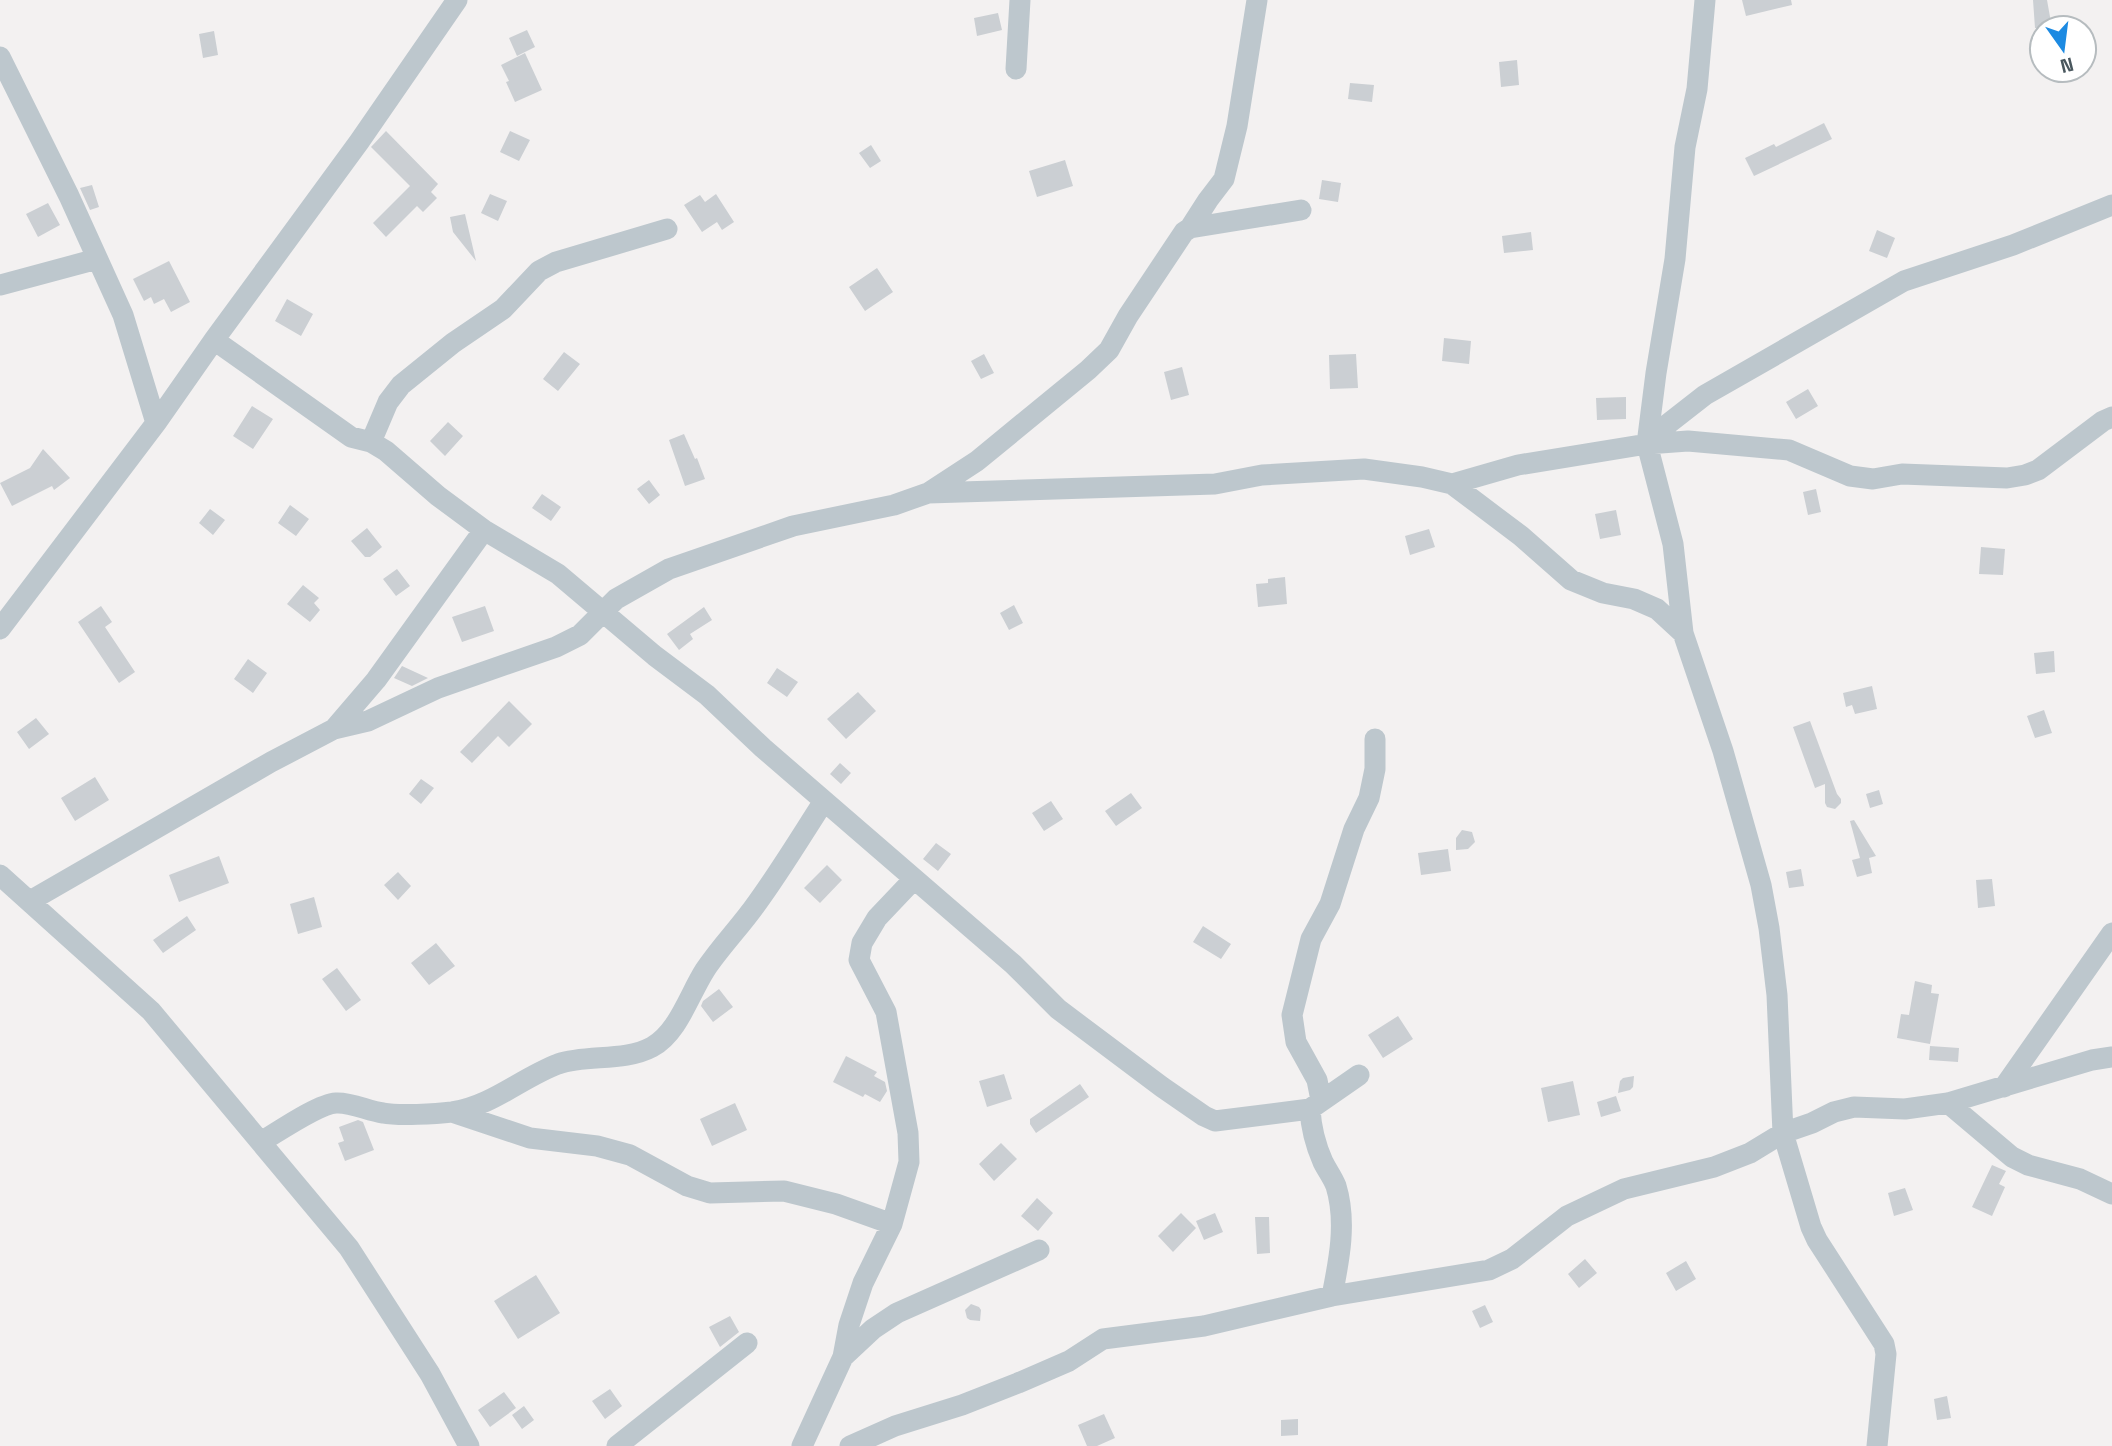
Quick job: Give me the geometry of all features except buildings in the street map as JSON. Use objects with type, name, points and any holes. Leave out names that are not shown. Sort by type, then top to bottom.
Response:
[{"type":"street","points":[[0,629],[156,423],[359,142],[457,0]]},
{"type":"street","points":[[1016,69],[1020,0]]},
{"type":"street","points":[[30,901],[271,762],[334,729],[368,722],[438,688],[556,647],[580,635],[616,599],[669,569],[793,526],[894,505],[928,493],[977,461],[1109,350],[1175,243],[1190,228],[1224,179],[1237,126],[1257,0]]},
{"type":"street","points":[[1705,0],[1697,89],[1685,147],[1675,260],[1647,444],[1673,544],[1683,634],[1723,751],[1761,885],[1777,995],[1783,1133],[1817,1240],[1884,1344],[1886,1354],[1877,1446]]},
{"type":"street","points":[[0,57],[69,196],[123,315],[156,423]]},
{"type":"street","points":[[1647,444],[1705,395],[1905,281],[2014,245],[2112,205]]},
{"type":"street","points":[[1190,228],[1301,210]]},
{"type":"street","points":[[371,442],[388,402],[401,385],[453,343],[503,309],[539,271],[556,262],[667,229]]},
{"type":"street","points":[[0,285],[97,259]]},
{"type":"street","points":[[214,340],[351,437],[371,442],[386,451],[438,496],[485,530],[558,574],[707,695],[763,748],[1013,964],[1058,1009],[1204,1116],[1215,1121],[1316,1104],[1359,1075]]},
{"type":"street","points":[[1452,484],[1518,465],[1647,444],[1688,441],[1789,450],[1850,476],[1873,479],[1902,474],[2007,478],[2038,470],[2112,417]]},
{"type":"street","points":[[928,493],[1215,484],[1262,475],[1364,468],[1422,477],[1452,484],[1521,536],[1571,580],[1603,593],[1634,598],[1657,609],[1683,634]]},
{"type":"street","points":[[334,729],[376,680],[485,530]]},
{"type":"street","points":[[1332,1296],[1339,1259],[1339,1204],[1336,1185],[1311,1130],[1317,1080],[1296,1042],[1292,1014],[1311,939],[1330,904],[1354,829],[1369,798],[1375,769],[1375,739]]},
{"type":"street","points":[[261,1142],[322,1107],[336,1103],[387,1114],[452,1112],[497,1097],[560,1063],[651,1048],[677,1023],[706,968],[758,902],[824,801]]},
{"type":"street","points":[[0,875],[151,1011],[349,1248],[430,1374],[470,1446]]},
{"type":"street","points":[[802,1446],[843,1357],[849,1325],[863,1283],[892,1224],[909,1161],[908,1132],[886,1012],[859,960],[862,943],[877,918],[914,878]]},
{"type":"street","points":[[2004,1087],[2112,933]]},
{"type":"street","points":[[850,1446],[895,1426],[962,1405],[1018,1383],[1069,1361],[1103,1339],[1204,1326],[1332,1296],[1489,1270],[1512,1259],[1567,1216],[1624,1189],[1713,1167],[1750,1153],[1783,1133],[1834,1112],[1854,1107],[1905,1109],[1948,1103],[2092,1060],[2112,1057]]},
{"type":"street","points":[[1948,1103],[2012,1157],[2028,1165],[2080,1179],[2112,1194]]},
{"type":"street","points":[[452,1112],[530,1138],[597,1146],[630,1155],[687,1186],[710,1193],[784,1191],[836,1204],[892,1224]]},
{"type":"street","points":[[843,1357],[873,1329],[897,1313],[1040,1250]]},
{"type":"street","points":[[617,1446],[747,1343]]}]
